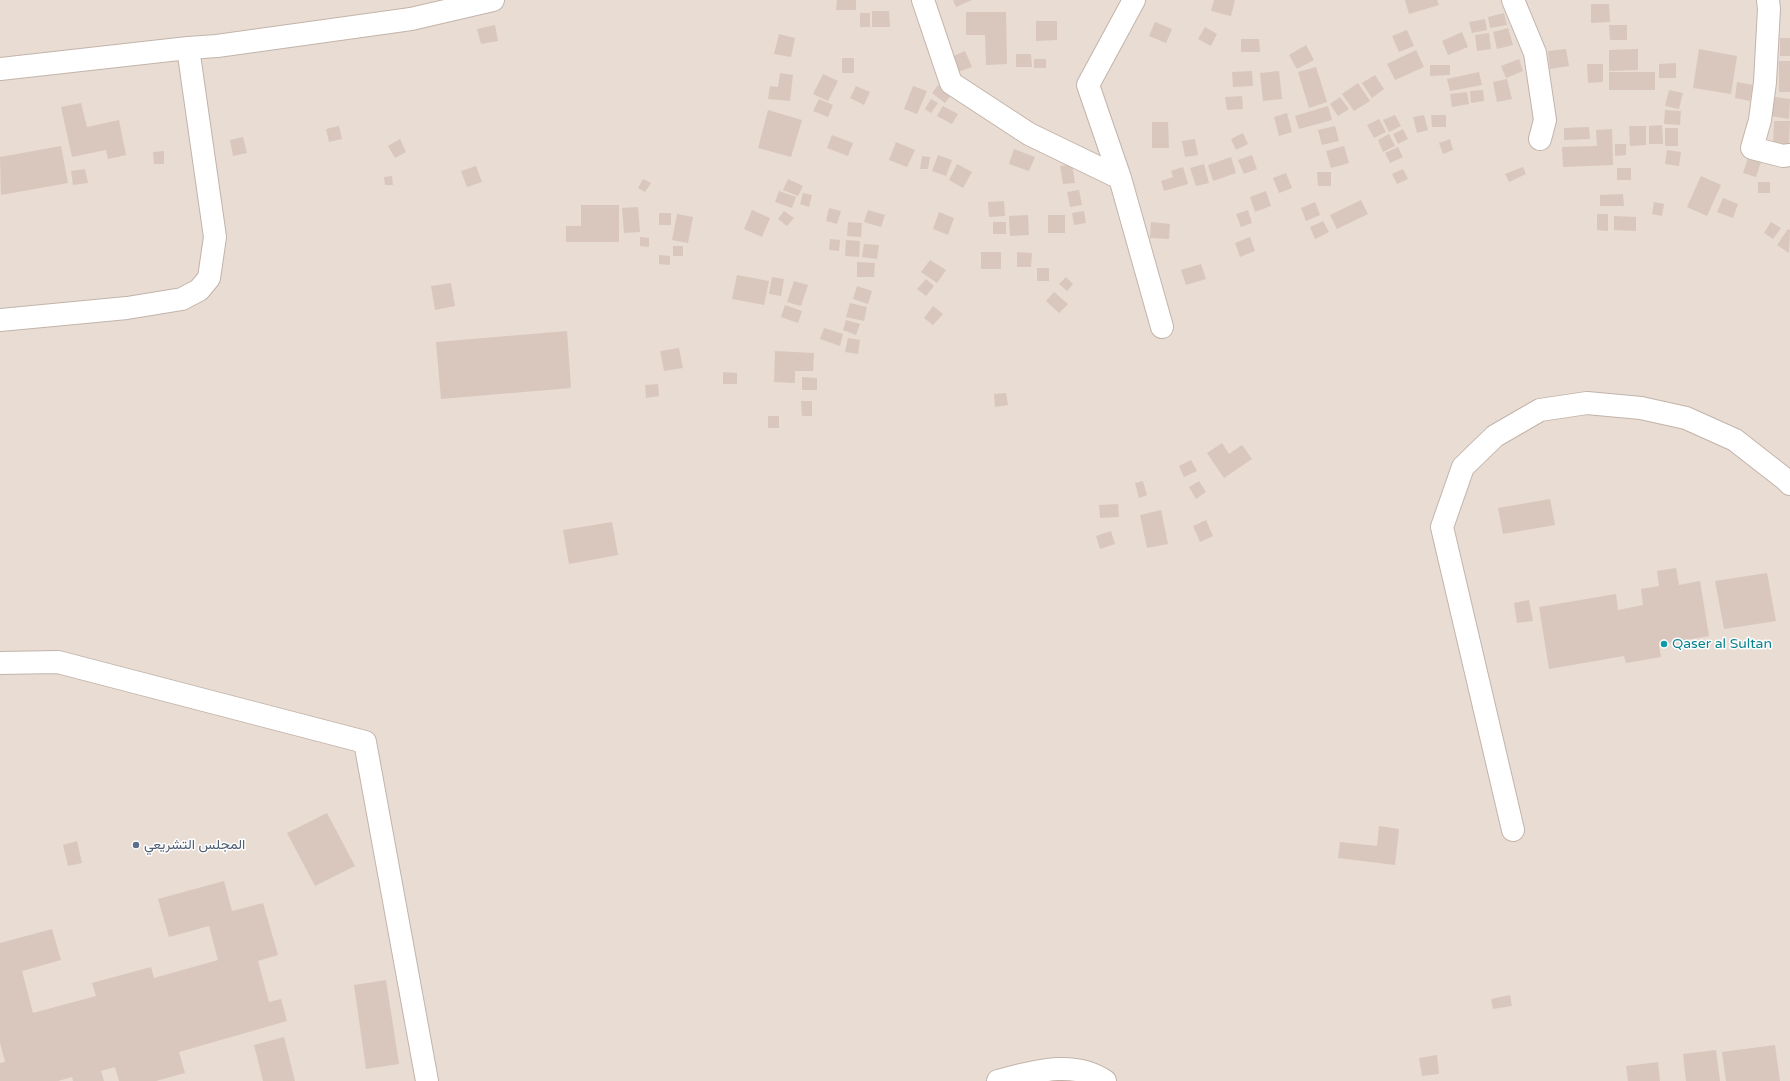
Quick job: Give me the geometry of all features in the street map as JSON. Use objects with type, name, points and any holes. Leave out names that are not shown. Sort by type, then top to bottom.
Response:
[{"type":"street","points":[[0,69],[217,46],[411,19],[493,0]]},
{"type":"street","points":[[923,0],[951,83],[1029,134],[1120,178]]},
{"type":"street","points":[[1134,0],[1088,85],[1120,178],[1162,327]]},
{"type":"street","points":[[1513,0],[1535,53],[1546,120],[1540,139]]},
{"type":"street","points":[[1768,0],[1769,9],[1765,82],[1760,120],[1752,148],[1783,156],[1790,155]]},
{"type":"street","points":[[0,320],[127,308],[182,299],[199,290],[209,278],[215,237],[188,48]]},
{"type":"street","points":[[1513,830],[1442,527],[1463,467],[1495,436],[1540,410],[1587,403],[1642,408],[1686,418],[1736,440],[1790,484]]},
{"type":"street","points":[[0,663],[58,662],[365,742],[427,1081]]},
{"type":"street","points":[[998,1081],[1042,1070],[1079,1069],[1105,1081]]},
{"type":"shaded area","points":[[0,0],[1790,0],[1790,1081],[0,1081]]},
{"type":"building","points":[[837,0],[856,0],[856,10],[836,10]]},
{"type":"building","points":[[953,0],[972,0],[956,7]]},
{"type":"building","points":[[1214,0],[1235,0],[1231,16],[1211,11]]},
{"type":"building","points":[[1405,0],[1437,0],[1439,5],[1409,14]]},
{"type":"building","points":[[1591,4],[1609,4],[1610,22],[1591,23]]},
{"type":"building","points":[[872,11],[889,11],[890,27],[872,27]]},
{"type":"building","points":[[966,12],[1006,12],[1007,64],[986,65],[985,35],[966,35]]},
{"type":"building","points":[[860,13],[870,13],[870,27],[860,27]]},
{"type":"building","points":[[1504,13],[1507,25],[1490,28],[1488,17]]},
{"type":"building","points":[[1485,19],[1487,30],[1472,33],[1469,22]]},
{"type":"building","points":[[1036,21],[1057,21],[1057,40],[1036,41]]},
{"type":"building","points":[[1155,22],[1172,29],[1166,43],[1149,36]]},
{"type":"building","points":[[495,25],[498,41],[481,44],[477,29]]},
{"type":"building","points":[[1609,25],[1627,25],[1627,40],[1610,40]]},
{"type":"building","points":[[1205,27],[1217,34],[1211,46],[1198,39]]},
{"type":"building","points":[[1508,28],[1513,45],[1497,49],[1493,32]]},
{"type":"building","points":[[1407,30],[1414,46],[1399,52],[1392,36]]},
{"type":"building","points":[[1462,32],[1468,47],[1448,55],[1442,41]]},
{"type":"building","points":[[1489,33],[1491,49],[1477,51],[1475,35]]},
{"type":"building","points":[[779,34],[795,38],[791,57],[774,54]]},
{"type":"building","points":[[1780,38],[1790,38],[1790,56],[1780,56]]},
{"type":"building","points":[[1241,39],[1259,39],[1260,52],[1241,52]]},
{"type":"building","points":[[1306,45],[1314,60],[1297,69],[1289,55]]},
{"type":"building","points":[[1566,49],[1569,66],[1550,69],[1548,51]]},
{"type":"building","points":[[1638,49],[1638,70],[1609,71],[1609,50]]},
{"type":"building","points":[[1699,49],[1737,56],[1731,94],[1693,88]]},
{"type":"building","points":[[1416,50],[1424,67],[1395,80],[1387,64]]},
{"type":"building","points":[[965,51],[972,67],[955,73],[949,58]]},
{"type":"building","points":[[1016,54],[1031,54],[1032,67],[1016,67]]},
{"type":"building","points":[[842,58],[854,58],[854,73],[842,73]]},
{"type":"building","points":[[1034,59],[1046,59],[1046,68],[1034,68]]},
{"type":"building","points":[[1519,59],[1523,71],[1506,78],[1501,66]]},
{"type":"building","points":[[1779,61],[1790,61],[1790,92],[1779,92]]},
{"type":"building","points":[[1676,63],[1676,78],[1659,78],[1659,64]]},
{"type":"building","points":[[1587,64],[1603,64],[1603,82],[1588,83]]},
{"type":"building","points":[[1430,65],[1450,65],[1450,75],[1430,76]]},
{"type":"building","points":[[1316,67],[1327,102],[1309,108],[1298,72]]},
{"type":"building","points":[[1252,71],[1253,86],[1233,87],[1232,72]]},
{"type":"building","points":[[1279,71],[1282,99],[1263,101],[1260,73]]},
{"type":"building","points":[[1479,72],[1482,85],[1450,91],[1447,79]]},
{"type":"building","points":[[1609,72],[1655,72],[1655,90],[1609,90]]},
{"type":"building","points":[[780,73],[793,75],[790,101],[768,99],[770,86],[778,87]]},
{"type":"building","points":[[823,74],[838,81],[828,101],[813,94]]},
{"type":"building","points":[[1375,75],[1384,89],[1372,98],[1362,83]]},
{"type":"building","points":[[1507,79],[1512,99],[1497,102],[1493,82]]},
{"type":"building","points":[[1737,82],[1753,85],[1750,101],[1735,98]]},
{"type":"building","points":[[1358,83],[1370,101],[1354,111],[1342,94]]},
{"type":"building","points":[[938,85],[951,95],[945,103],[932,93]]},
{"type":"building","points":[[856,86],[870,92],[864,105],[850,98]]},
{"type":"building","points":[[913,86],[927,91],[917,114],[904,109]]},
{"type":"building","points":[[1483,90],[1484,101],[1471,103],[1470,91]]},
{"type":"building","points":[[1669,90],[1683,93],[1679,109],[1665,106]]},
{"type":"building","points":[[1467,92],[1469,104],[1452,107],[1450,94]]},
{"type":"building","points":[[1242,96],[1243,109],[1227,110],[1225,97]]},
{"type":"building","points":[[1340,97],[1349,109],[1338,116],[1330,104]]},
{"type":"building","points":[[1775,97],[1790,99],[1789,119],[1771,116]]},
{"type":"building","points":[[819,99],[833,105],[828,117],[813,111]]},
{"type":"building","points":[[931,99],[938,103],[931,113],[925,109]]},
{"type":"building","points":[[81,103],[87,127],[119,120],[126,155],[108,159],[106,150],[72,157],[61,107]]},
{"type":"building","points":[[943,106],[958,114],[952,124],[937,116]]},
{"type":"building","points":[[1328,106],[1332,120],[1299,129],[1295,116]]},
{"type":"building","points":[[768,110],[802,120],[791,157],[758,148]]},
{"type":"building","points":[[1665,110],[1681,111],[1680,125],[1664,124]]},
{"type":"building","points":[[1287,113],[1292,132],[1279,136],[1274,117]]},
{"type":"building","points":[[1395,115],[1401,126],[1389,132],[1383,120]]},
{"type":"building","points":[[1424,115],[1428,130],[1417,133],[1413,117]]},
{"type":"building","points":[[1431,115],[1446,115],[1446,127],[1432,127]]},
{"type":"building","points":[[1379,119],[1386,132],[1374,138],[1367,125]]},
{"type":"building","points":[[1774,121],[1790,121],[1789,144],[1773,144]]},
{"type":"building","points":[[1152,122],[1168,122],[1169,148],[1152,148]]},
{"type":"building","points":[[1662,125],[1663,144],[1649,144],[1649,126]]},
{"type":"building","points":[[339,126],[342,139],[329,142],[326,129]]},
{"type":"building","points":[[1335,126],[1339,141],[1322,145],[1318,130]]},
{"type":"building","points":[[1629,126],[1646,126],[1646,145],[1630,146]]},
{"type":"building","points":[[1589,127],[1590,139],[1564,140],[1564,128]]},
{"type":"building","points":[[1665,128],[1678,128],[1678,146],[1665,146]]},
{"type":"building","points":[[1403,129],[1408,139],[1398,144],[1393,134]]},
{"type":"building","points":[[1612,129],[1613,165],[1563,167],[1562,147],[1597,146],[1596,130]]},
{"type":"building","points":[[1243,133],[1248,144],[1236,150],[1231,139]]},
{"type":"building","points":[[1389,134],[1395,146],[1383,152],[1378,140]]},
{"type":"building","points":[[832,135],[853,143],[848,156],[827,148]]},
{"type":"building","points":[[243,137],[247,153],[233,156],[230,140]]},
{"type":"building","points":[[400,139],[406,152],[395,158],[388,146]]},
{"type":"building","points":[[1195,139],[1198,155],[1185,157],[1182,141]]},
{"type":"building","points":[[1450,139],[1453,150],[1443,154],[1439,143]]},
{"type":"building","points":[[896,142],[915,150],[907,167],[889,160]]},
{"type":"building","points":[[1615,144],[1626,144],[1626,155],[1615,156]]},
{"type":"building","points":[[61,146],[68,183],[1,195],[0,157]]},
{"type":"building","points":[[1344,146],[1349,163],[1331,168],[1326,151]]},
{"type":"building","points":[[1398,147],[1403,157],[1390,163],[1385,153]]},
{"type":"building","points":[[1014,149],[1035,157],[1029,171],[1009,164]]},
{"type":"building","points":[[1667,150],[1681,152],[1679,166],[1665,164]]},
{"type":"building","points":[[164,151],[164,164],[154,164],[153,152]]},
{"type":"building","points":[[938,155],[952,160],[946,176],[932,171]]},
{"type":"building","points":[[1252,155],[1257,169],[1244,174],[1238,160]]},
{"type":"building","points":[[922,156],[930,157],[928,169],[920,169]]},
{"type":"building","points":[[1231,157],[1236,173],[1213,181],[1208,165]]},
{"type":"building","points":[[1748,158],[1761,162],[1756,177],[1743,173]]},
{"type":"building","points":[[957,164],[972,172],[963,188],[949,180]]},
{"type":"building","points":[[1072,164],[1075,183],[1063,184],[1060,166]]},
{"type":"building","points":[[1204,164],[1209,183],[1196,186],[1190,168]]},
{"type":"building","points":[[476,166],[482,182],[467,187],[461,171]]},
{"type":"building","points":[[1183,167],[1188,184],[1164,191],[1161,181],[1173,177],[1171,171]]},
{"type":"building","points":[[1523,167],[1526,174],[1509,182],[1505,174]]},
{"type":"building","points":[[1617,168],[1631,168],[1631,180],[1617,180]]},
{"type":"building","points":[[85,169],[88,183],[73,185],[71,171]]},
{"type":"building","points":[[1403,169],[1408,179],[1397,184],[1392,174]]},
{"type":"building","points":[[1317,172],[1331,172],[1331,186],[1318,186]]},
{"type":"building","points":[[1286,173],[1292,188],[1279,193],[1273,178]]},
{"type":"building","points":[[392,176],[393,185],[385,185],[384,177]]},
{"type":"building","points":[[1701,176],[1721,185],[1707,216],[1687,207]]},
{"type":"building","points":[[643,179],[651,183],[645,192],[638,188]]},
{"type":"building","points":[[788,179],[803,186],[798,196],[783,190]]},
{"type":"building","points":[[1758,182],[1770,182],[1770,193],[1758,193]]},
{"type":"building","points":[[1079,190],[1082,205],[1070,207],[1067,192]]},
{"type":"building","points":[[779,191],[796,197],[792,208],[775,202]]},
{"type":"building","points":[[1266,191],[1271,206],[1255,212],[1250,197]]},
{"type":"building","points":[[803,193],[812,195],[809,207],[800,204]]},
{"type":"building","points":[[1623,194],[1624,206],[1600,206],[1600,195]]},
{"type":"building","points":[[1723,198],[1738,204],[1733,218],[1717,212]]},
{"type":"building","points":[[1361,200],[1368,214],[1337,229],[1330,215]]},
{"type":"building","points":[[1004,201],[1005,216],[989,217],[988,202]]},
{"type":"building","points":[[1315,202],[1320,215],[1306,221],[1301,208]]},
{"type":"building","points":[[1654,202],[1664,204],[1662,216],[1652,214]]},
{"type":"building","points":[[581,205],[619,205],[619,242],[566,242],[566,226],[581,226]]},
{"type":"building","points":[[638,207],[640,232],[624,233],[622,208]]},
{"type":"building","points":[[829,208],[841,211],[837,224],[826,221]]},
{"type":"building","points":[[752,210],[770,218],[762,237],[744,229]]},
{"type":"building","points":[[868,210],[885,215],[881,227],[864,222]]},
{"type":"building","points":[[1248,210],[1252,223],[1241,227],[1236,214]]},
{"type":"building","points":[[784,211],[794,218],[787,226],[778,219]]},
{"type":"building","points":[[1084,211],[1086,223],[1074,225],[1072,213]]},
{"type":"building","points":[[939,212],[954,218],[948,235],[933,229]]},
{"type":"building","points":[[659,213],[671,213],[671,225],[659,225]]},
{"type":"building","points":[[677,214],[693,217],[688,243],[672,240]]},
{"type":"building","points":[[1597,214],[1608,214],[1608,231],[1597,230]]},
{"type":"building","points":[[1028,215],[1029,235],[1010,236],[1009,216]]},
{"type":"building","points":[[1048,215],[1065,215],[1065,233],[1048,233]]},
{"type":"building","points":[[1614,216],[1636,217],[1636,231],[1614,230]]},
{"type":"building","points":[[1323,221],[1329,232],[1315,239],[1310,227]]},
{"type":"building","points":[[848,222],[862,223],[861,237],[847,236]]},
{"type":"building","points":[[993,222],[1006,222],[1006,234],[993,234]]},
{"type":"building","points":[[1151,222],[1170,224],[1169,239],[1150,238]]},
{"type":"building","points":[[1771,222],[1781,228],[1773,239],[1764,233]]},
{"type":"building","points":[[1788,229],[1790,230],[1789,253],[1777,245]]},
{"type":"building","points":[[640,237],[649,238],[649,247],[640,246]]},
{"type":"building","points":[[1250,237],[1255,251],[1240,257],[1235,243]]},
{"type":"building","points":[[830,239],[840,240],[839,251],[829,250]]},
{"type":"building","points":[[846,240],[860,241],[859,257],[845,256]]},
{"type":"building","points":[[864,244],[879,245],[877,259],[862,257]]},
{"type":"building","points":[[673,246],[683,246],[683,256],[673,256]]},
{"type":"building","points":[[981,252],[1001,252],[1001,269],[981,269]]},
{"type":"building","points":[[1017,252],[1032,253],[1031,267],[1017,267]]},
{"type":"building","points":[[659,255],[670,256],[670,265],[659,264]]},
{"type":"building","points":[[930,260],[946,270],[937,283],[921,272]]},
{"type":"building","points":[[857,262],[875,263],[874,277],[857,277]]},
{"type":"building","points":[[1201,264],[1206,279],[1186,285],[1181,270]]},
{"type":"building","points":[[1037,268],[1049,268],[1049,281],[1037,281]]},
{"type":"building","points":[[737,275],[769,281],[764,305],[732,299]]},
{"type":"building","points":[[772,277],[784,279],[781,296],[769,294]]},
{"type":"building","points":[[1066,277],[1073,284],[1067,291],[1059,284]]},
{"type":"building","points":[[926,279],[934,286],[926,296],[917,289]]},
{"type":"building","points":[[794,281],[808,285],[801,306],[787,302]]},
{"type":"building","points":[[451,283],[455,306],[435,310],[431,286]]},
{"type":"building","points":[[857,286],[872,291],[868,304],[853,299]]},
{"type":"building","points":[[1054,292],[1068,304],[1059,313],[1046,301]]},
{"type":"building","points":[[850,303],[867,307],[864,321],[846,317]]},
{"type":"building","points":[[785,305],[802,311],[798,323],[781,317]]},
{"type":"building","points":[[933,306],[943,314],[933,325],[924,318]]},
{"type":"building","points":[[846,320],[860,324],[856,335],[843,330]]},
{"type":"building","points":[[824,328],[843,334],[840,346],[820,339]]},
{"type":"building","points":[[567,331],[571,388],[441,399],[436,342]]},
{"type":"building","points":[[848,338],[860,340],[858,354],[845,352]]},
{"type":"building","points":[[679,348],[683,368],[664,371],[660,351]]},
{"type":"building","points":[[775,351],[814,353],[813,371],[795,371],[795,383],[774,382]]},
{"type":"building","points":[[723,372],[737,373],[737,384],[723,384]]},
{"type":"building","points":[[802,377],[817,378],[817,390],[802,390]]},
{"type":"building","points":[[658,384],[659,396],[646,398],[645,385]]},
{"type":"building","points":[[1006,393],[1008,405],[995,407],[994,394]]},
{"type":"building","points":[[801,401],[812,401],[812,416],[802,416]]},
{"type":"building","points":[[768,416],[779,416],[779,428],[768,428]]},
{"type":"building","points":[[1222,443],[1229,454],[1242,445],[1252,459],[1224,478],[1207,453]]},
{"type":"building","points":[[1191,460],[1197,471],[1184,477],[1179,466]]},
{"type":"building","points":[[1143,481],[1147,495],[1139,498],[1135,483]]},
{"type":"building","points":[[1199,481],[1206,492],[1196,499],[1189,487]]},
{"type":"building","points":[[1550,499],[1555,525],[1503,534],[1498,508]]},
{"type":"building","points":[[1118,504],[1119,517],[1100,518],[1099,505]]},
{"type":"building","points":[[1161,510],[1168,544],[1147,548],[1140,515]]},
{"type":"building","points":[[1206,520],[1213,536],[1200,542],[1193,526]]},
{"type":"building","points":[[612,522],[618,555],[569,564],[563,530]]},
{"type":"building","points":[[1111,531],[1115,544],[1100,549],[1096,536]]},
{"type":"building","points":[[1676,568],[1679,585],[1700,581],[1709,636],[1659,645],[1661,657],[1626,663],[1624,656],[1549,669],[1539,607],[1616,594],[1618,610],[1643,605],[1641,589],[1659,586],[1657,571]]},
{"type":"building","points":[[1767,573],[1776,621],[1724,629],[1715,581]]},
{"type":"building","points":[[1529,600],[1533,621],[1517,623],[1514,603]]},
{"type":"building","points":[[327,813],[355,866],[315,886],[287,833]]},
{"type":"building","points":[[1379,826],[1399,829],[1395,865],[1338,858],[1340,842],[1377,846]]},
{"type":"building","points":[[77,841],[82,863],[68,866],[63,845]]},
{"type":"building","points":[[224,881],[232,911],[263,903],[278,955],[258,961],[269,1002],[281,999],[287,1021],[179,1052],[185,1073],[156,1081],[119,1081],[115,1067],[101,1071],[104,1081],[73,1081],[72,1077],[58,1081],[0,1081],[0,1063],[5,1062],[0,1043],[0,943],[52,929],[61,960],[22,971],[33,1013],[96,996],[92,983],[151,967],[154,978],[218,960],[209,926],[169,937],[158,899]]},
{"type":"building","points":[[386,980],[399,1064],[366,1069],[354,985]]},
{"type":"building","points":[[1510,995],[1512,1006],[1493,1009],[1491,999]]},
{"type":"building","points":[[284,1037],[295,1081],[263,1081],[254,1045]]},
{"type":"building","points":[[1775,1045],[1780,1081],[1726,1081],[1722,1052]]},
{"type":"building","points":[[1716,1050],[1720,1081],[1686,1081],[1683,1054]]},
{"type":"building","points":[[1437,1055],[1439,1074],[1422,1076],[1419,1058]]},
{"type":"building","points":[[1658,1062],[1660,1081],[1628,1081],[1626,1066]]},
{"type":"place","name":"Qaser al Sultan","points":[[1664,644]]},
{"type":"place","name":"المجلس التشريعي","points":[[136,845]]}]
